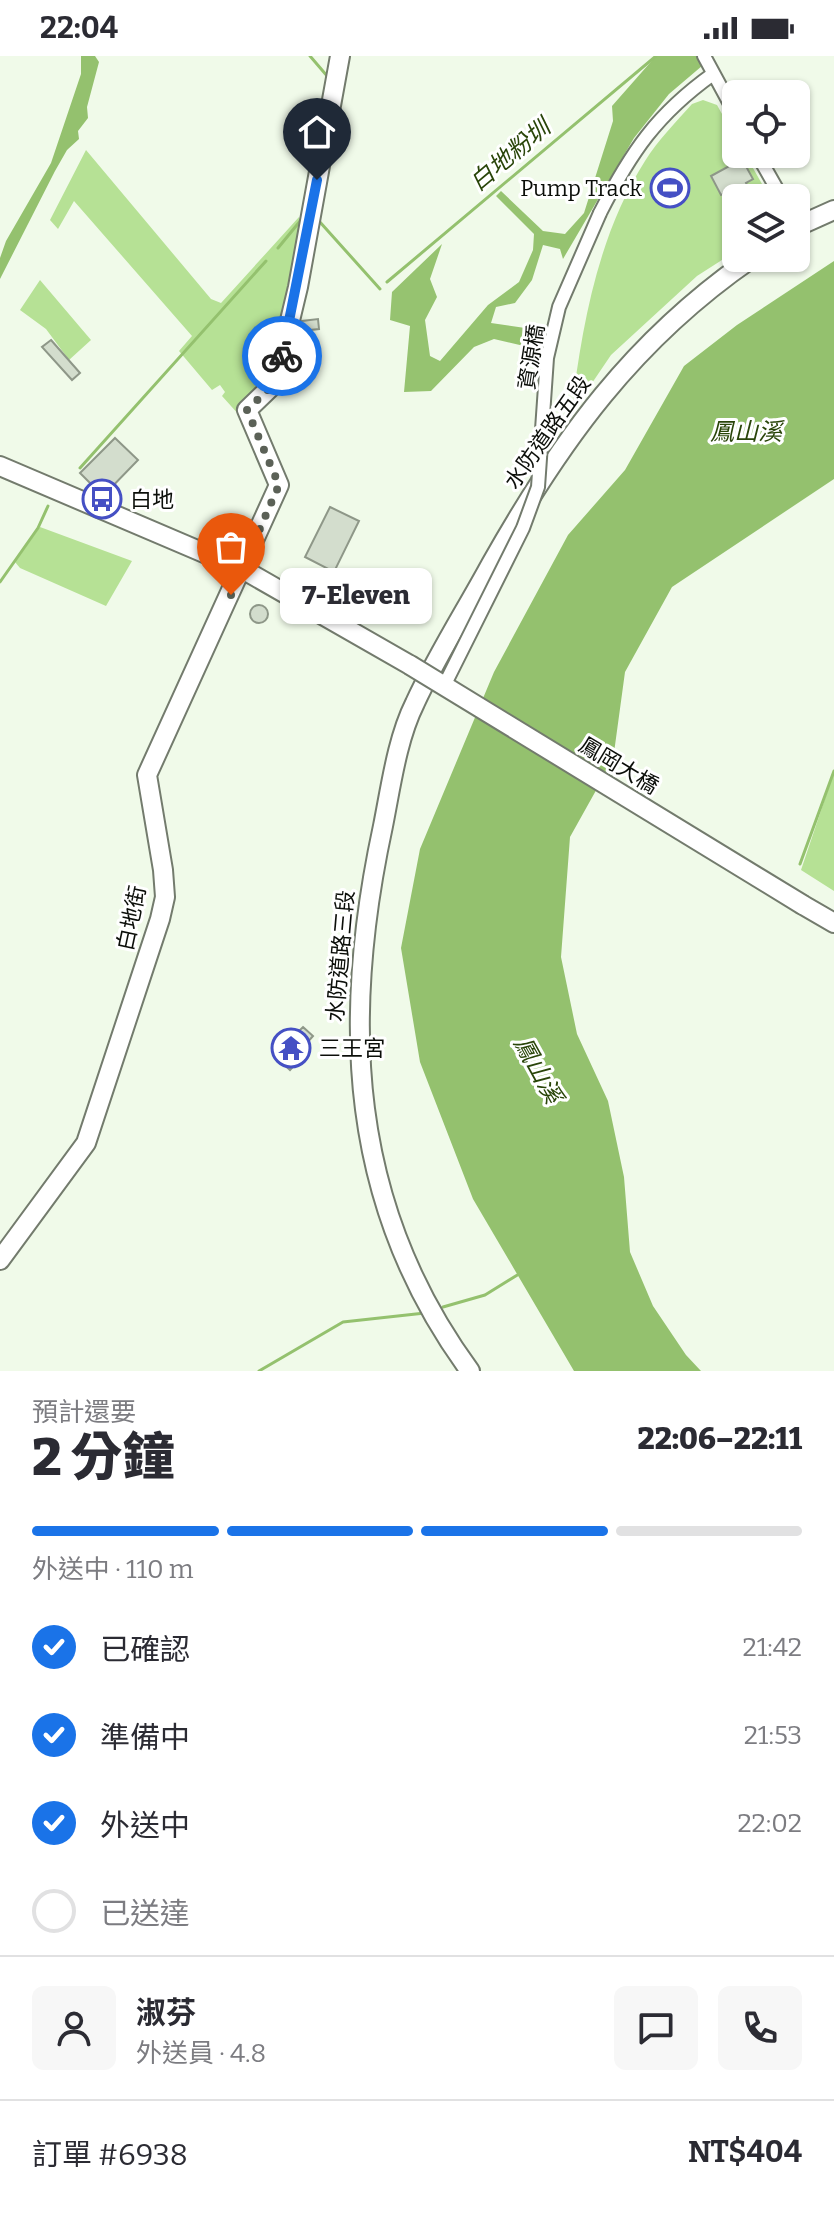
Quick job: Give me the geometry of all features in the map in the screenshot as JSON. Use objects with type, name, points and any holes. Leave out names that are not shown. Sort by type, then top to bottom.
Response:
[{"type":"street","name":"白地街","points":[[0,1260],[86,1143],[165,897],[147,775],[181,696],[244,570],[279,485],[247,410],[275,383],[298,287],[340,56]]},
{"type":"street","points":[[704,56],[722,90]]},
{"type":"street","name":"資源橋","points":[[437,680],[523,528],[538,487],[547,358],[559,307],[600,213],[643,138],[677,100],[713,74]]},
{"type":"street","points":[[810,220],[834,210]]},
{"type":"street","name":"水防道路五段","points":[[437,680],[535,486],[615,376],[701,293],[732,272]]},
{"type":"street","name":"鳳岡大橋","points":[[0,466],[244,570],[437,680],[834,923]]},
{"type":"street","name":"水防道路三段","points":[[437,680],[413,705],[372,873],[360,964],[358,1046],[362,1103],[384,1199],[420,1290],[470,1371]]},
{"type":"shaded area","points":[[656,56],[706,56],[709,60],[669,94],[634,138],[563,259],[560,249],[543,245],[532,280],[515,303],[496,307],[491,323],[539,330],[537,349],[494,339],[474,347],[431,391],[404,392],[410,326],[390,320],[392,292],[442,244],[430,279],[437,297],[425,320],[430,356],[440,361],[488,305],[519,282],[533,250],[534,234],[496,196],[501,191],[543,231],[565,234],[584,213],[613,121],[612,106]]},
{"type":"shaded area","points":[[703,100],[717,105],[722,114],[722,168],[753,168],[762,184],[722,184],[722,260],[697,276],[611,355],[571,414],[580,348],[594,283],[615,220],[645,161],[692,104]]},
{"type":"shaded area","points":[[86,150],[211,299],[221,303],[299,217],[303,228],[270,389],[240,416],[222,396],[225,392],[220,385],[212,390],[179,351],[192,336],[74,201],[58,229],[50,220]]},
{"type":"shaded area","points":[[40,280],[91,340],[69,360],[46,329],[20,310]]},
{"type":"shaded area","points":[[40,527],[132,561],[106,606],[20,568],[15,562]]},
{"type":"shaded area","points":[[834,772],[834,891],[801,870]]},
{"type":"water","points":[[81,56],[95,56],[99,62],[87,107],[88,118],[78,131],[79,139],[67,150],[55,171],[0,279],[0,258],[6,241],[51,163],[81,74]]},
{"type":"water","name":"鳳山溪","points":[[834,261],[834,479],[672,587],[625,672],[613,760],[570,837],[561,957],[577,1034],[608,1101],[624,1177],[630,1252],[653,1306],[686,1355],[701,1371],[574,1371],[473,1199],[420,1062],[401,948],[420,849],[494,672],[568,535],[625,470],[684,366],[737,325]]},
{"type":"building","points":[[726,168],[747,168],[753,179],[747,184],[722,184],[721,195],[711,176]]},
{"type":"building","points":[[318,319],[319,329],[300,331],[302,321]]},
{"type":"building","points":[[51,340],[80,373],[72,380],[42,347]]},
{"type":"building","points":[[115,438],[138,460],[103,496],[80,473]]},
{"type":"building","points":[[330,507],[359,521],[334,572],[305,557]]},
{"type":"building","points":[[255,605],[263,605],[268,614],[266,621],[255,623],[250,618],[250,610]]},
{"type":"building","name":"三王宮","points":[[303,1027],[313,1036],[298,1053],[302,1057],[290,1070],[274,1055]]},
{"type":"waterway","name":"白地粉圳","points":[[310,56],[328,77]]},
{"type":"waterway","name":"白地粉圳","points":[[387,282],[656,56]]},
{"type":"waterway","name":"白地粉圳","points":[[278,248],[301,220]]},
{"type":"waterway","name":"白地粉圳","points":[[319,221],[380,289]]},
{"type":"waterway","name":"白地粉圳","points":[[80,468],[266,261]]},
{"type":"waterway","name":"白地粉圳","points":[[0,582],[38,528],[48,506]]},
{"type":"waterway","points":[[800,864],[834,771]]},
{"type":"waterway","points":[[443,1307],[485,1295],[519,1274]]},
{"type":"waterway","points":[[259,1371],[343,1322],[425,1313]]},
{"type":"way so far","points":[[231,595],[279,485],[247,410],[275,383],[282,356]]},
{"type":"place","name":"Pump Track","points":[[670,188]]},
{"type":"place","name":"白地","points":[[102,499]]},
{"type":"place","name":"7-Eleven","points":[[231,595]]},
{"type":"place","name":"三王宮","points":[[291,1048]]},
{"type":"route","points":[[282,356],[317,180]]}]
